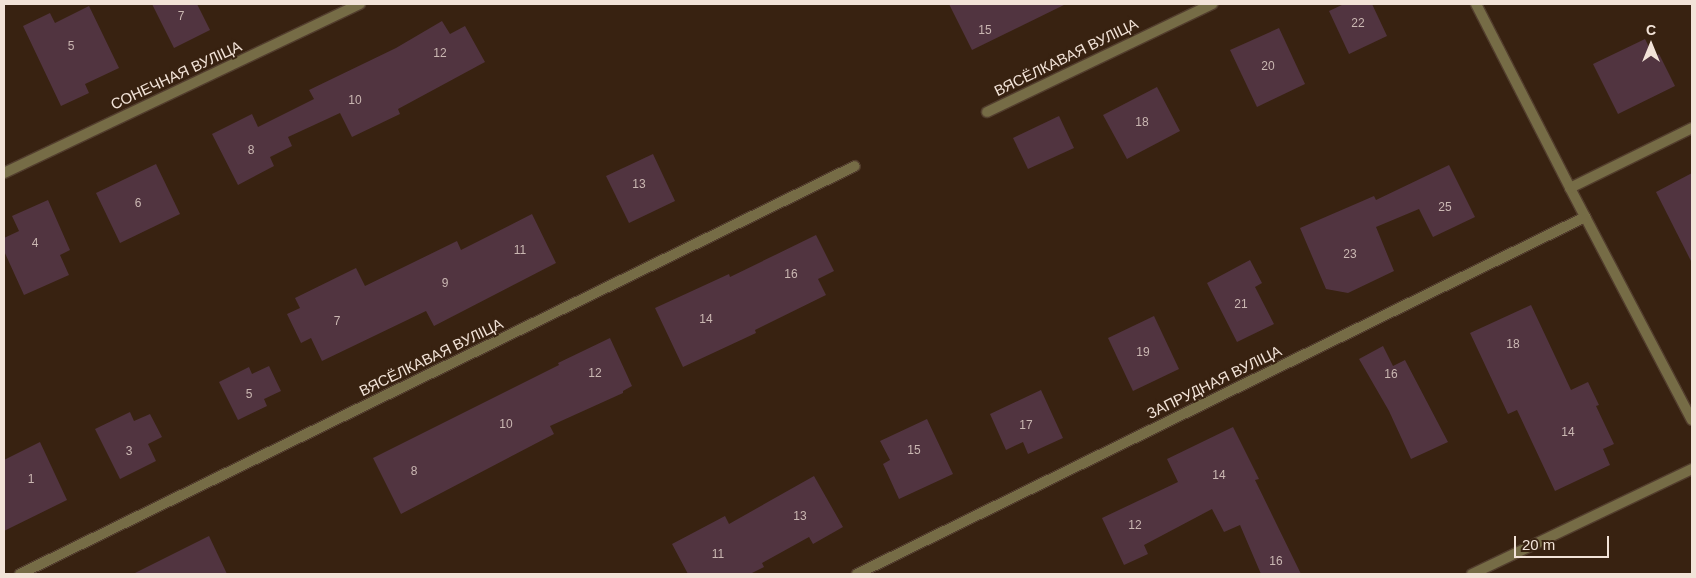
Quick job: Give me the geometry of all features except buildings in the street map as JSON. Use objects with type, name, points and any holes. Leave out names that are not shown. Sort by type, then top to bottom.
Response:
[{"type":"street","name":"СОНЕЧНАЯ ВУЛІЦА","points":[[4,173],[360,4]]},
{"type":"street","name":"ВЯСЁЛКАВАЯ ВУЛІЦА","points":[[987,112],[1212,4]]},
{"type":"street","points":[[1476,4],[1692,420]]},
{"type":"street","points":[[1570,188],[1692,128]]},
{"type":"street","name":"ВЯСЁЛКАВАЯ ВУЛІЦА","points":[[20,574],[855,166]]},
{"type":"street","name":"ЗАПРУДНАЯ ВУЛІЦА","points":[[857,574],[1585,217]]},
{"type":"street","points":[[1472,574],[1692,469]]}]
